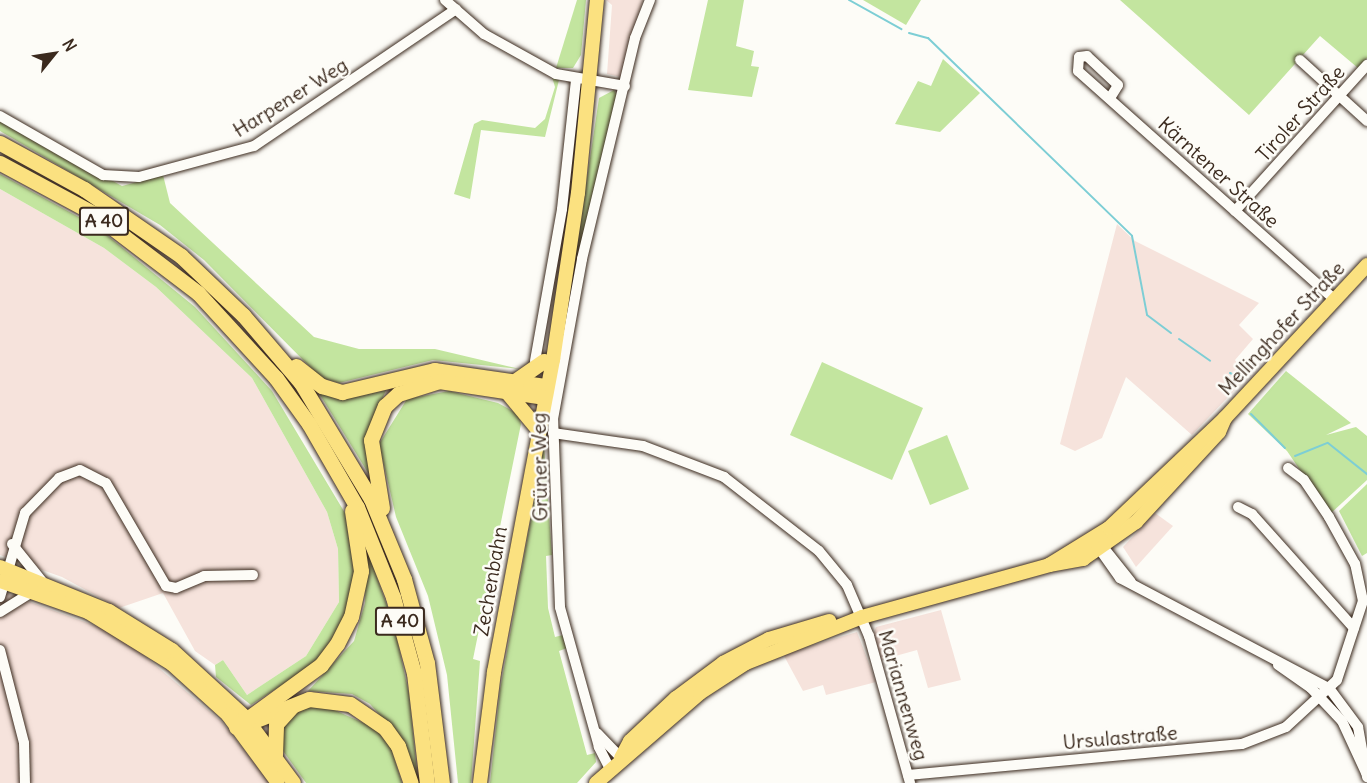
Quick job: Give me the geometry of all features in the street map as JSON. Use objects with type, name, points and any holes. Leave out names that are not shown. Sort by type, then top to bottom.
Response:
[{"type":"highway","name":"A 40","points":[[0,143],[132,220],[181,256],[261,334],[333,430],[390,540],[427,663],[442,783]]},
{"type":"highway","name":"A 40","points":[[0,164],[93,213],[198,293],[276,378],[338,469],[379,556],[405,637],[421,713],[427,783]]},
{"type":"highway","points":[[261,334],[308,377],[342,392],[434,370],[544,391]]},
{"type":"highway","points":[[390,540],[370,440],[385,406],[417,384],[439,381],[511,386],[539,361]]},
{"type":"highway","points":[[511,386],[537,428]]},
{"type":"highway","points":[[244,722],[321,665],[351,617],[360,545],[338,469]]},
{"type":"highway","points":[[244,722],[299,701],[329,698],[369,714],[398,746],[411,783]]},
{"type":"highway","points":[[275,755],[276,724],[299,701]]},
{"type":"main road","points":[[579,123],[583,81],[597,0]]},
{"type":"main road","name":"Zechenbahn","points":[[480,783],[537,428],[557,319],[579,123]]},
{"type":"main road","name":"Mellinghofer Straße","points":[[596,783],[621,759],[630,741],[668,706],[723,663],[769,639],[839,618],[862,617],[1049,565],[1099,545],[1177,480],[1219,432],[1225,418],[1367,265]]},
{"type":"main road","name":"Zechenbahn","points":[[544,391],[539,361],[557,319]]},
{"type":"main road","points":[[3,575],[38,586],[146,646],[244,722],[275,755],[294,783]]},
{"type":"main road","points":[[244,722],[278,783]]},
{"type":"street","points":[[445,0],[484,34],[583,81],[625,86]]},
{"type":"street","name":"Grüner Weg","points":[[610,768],[594,730],[560,607],[553,433],[582,259],[625,86],[650,0]]},
{"type":"street","name":"Harpener Weg","points":[[0,117],[103,175],[140,177],[254,146],[456,9]]},
{"type":"street","name":"Kärntener Straße","points":[[1110,98],[1118,85],[1085,56],[1075,61],[1078,71],[1335,300]]},
{"type":"street","points":[[1300,60],[1367,121]]},
{"type":"street","name":"Tiroler Straße","points":[[1235,211],[1367,65]]},
{"type":"street","name":"Zechenbahn","points":[[539,361],[579,123]]},
{"type":"street","name":"Mariannenweg","points":[[553,433],[643,447],[724,477],[819,551],[840,574],[862,617],[909,779]]},
{"type":"street","name":"Ursulastraße","points":[[909,779],[1256,742],[1286,727],[1329,688],[1341,672],[1364,601],[1355,564],[1304,480],[1288,468]]},
{"type":"street","points":[[0,597],[3,575],[12,544],[31,504],[64,475],[88,471],[106,483],[166,586],[176,588],[204,576],[252,575]]},
{"type":"street","points":[[1238,507],[1252,514],[1354,628]]},
{"type":"street","points":[[0,612],[38,586],[12,544]]},
{"type":"street","points":[[1099,545],[1120,578],[1264,656],[1329,688],[1358,728],[1367,777]]},
{"type":"street","points":[[0,650],[24,743],[25,783]]},
{"type":"street","points":[[1264,656],[1320,696],[1358,728]]},
{"type":"street","name":"Grüner Weg","points":[[594,730],[621,759]]},
{"type":"shaded area","points":[[606,0],[643,0],[621,77],[607,74],[612,5]]},
{"type":"shaded area","points":[[0,189],[104,248],[156,287],[252,378],[327,512],[338,549],[339,602],[306,656],[247,695],[223,660],[215,665],[195,651],[163,593],[119,608],[62,577],[0,555]]},
{"type":"shaded area","points":[[1117,224],[1135,241],[1259,303],[1239,325],[1253,339],[1235,360],[1246,378],[1192,435],[1126,377],[1102,438],[1075,451],[1060,444]]},
{"type":"shaded area","points":[[1155,513],[1173,526],[1136,567],[1123,547]]},
{"type":"shaded area","points":[[0,591],[104,629],[140,652],[222,722],[270,783],[0,783]]},
{"type":"shaded area","points":[[941,610],[961,680],[928,688],[917,650],[881,660],[873,635],[876,627]]},
{"type":"shaded area","points":[[857,632],[876,682],[826,695],[823,685],[803,691],[783,654]]},
{"type":"green space","points":[[577,0],[586,0],[581,55],[573,68],[556,68]]},
{"type":"green space","points":[[708,0],[744,0],[736,46],[754,51],[751,66],[759,67],[752,97],[688,90]]},
{"type":"green space","points":[[863,0],[921,0],[906,25]]},
{"type":"green space","points":[[1120,0],[1367,0],[1367,58],[1358,68],[1320,36],[1249,115]]},
{"type":"green space","points":[[943,59],[980,93],[940,132],[895,124],[918,81],[931,86]]},
{"type":"green space","points":[[552,77],[559,80],[545,137],[481,130],[470,199],[454,194],[474,124],[482,120],[535,128],[545,119],[555,87]]},
{"type":"green space","points":[[614,90],[617,95],[571,286],[599,98]]},
{"type":"green space","points":[[0,120],[122,186],[163,175],[170,203],[314,337],[359,349],[435,349],[520,369],[433,360],[339,383],[321,378],[204,260],[160,225],[0,131]]},
{"type":"green space","points":[[0,174],[97,227],[195,307],[272,391],[345,513],[354,572],[346,616],[316,663],[251,705],[216,677],[215,665],[223,660],[247,695],[306,656],[339,602],[338,549],[327,512],[252,378],[156,287],[104,248],[0,189]]},
{"type":"green space","points":[[822,362],[923,408],[892,480],[790,435]]},
{"type":"green space","points":[[1286,371],[1351,423],[1326,435],[1356,427],[1367,436],[1367,480],[1330,514],[1287,451],[1248,414]]},
{"type":"green space","points":[[317,390],[355,397],[386,390],[366,438],[370,476]]},
{"type":"green space","points":[[449,391],[498,403],[518,414],[521,424],[473,659],[480,661],[471,783],[458,783],[447,675],[428,596],[396,517],[379,444],[407,399]]},
{"type":"green space","points":[[947,435],[969,489],[930,505],[908,451]]},
{"type":"green space","points":[[544,446],[552,555],[546,556],[548,608],[555,637],[563,635],[567,648],[559,651],[587,755],[595,753],[596,762],[577,783],[490,783],[500,690]]},
{"type":"green space","points":[[1367,484],[1367,553],[1362,556],[1339,511]]},
{"type":"green space","points":[[366,547],[394,625],[409,694],[418,783],[385,721],[370,704],[352,694],[308,691],[354,641],[365,603]]},
{"type":"green space","points":[[323,705],[375,728],[391,748],[402,783],[306,783],[281,748],[284,718],[297,708]]},
{"type":"waterway","points":[[849,0],[901,29]]},
{"type":"waterway","points":[[909,33],[928,38],[1132,236],[1147,315],[1171,333]]},
{"type":"waterway","points":[[1179,339],[1210,361]]},
{"type":"waterway","points":[[1230,373],[1243,379]]},
{"type":"waterway","points":[[1251,414],[1285,448]]},
{"type":"waterway","points":[[1295,456],[1328,443],[1367,474]]}]
